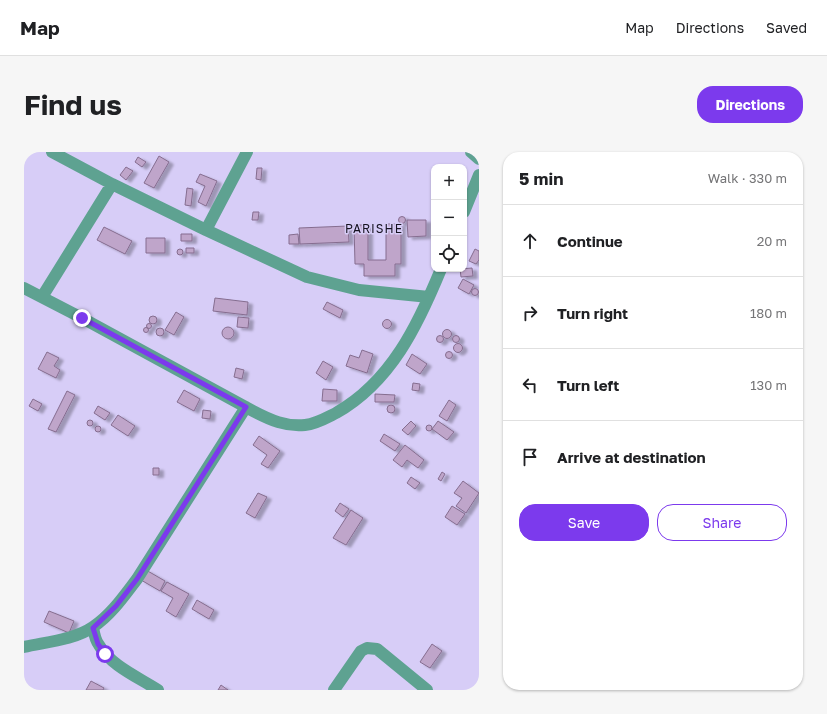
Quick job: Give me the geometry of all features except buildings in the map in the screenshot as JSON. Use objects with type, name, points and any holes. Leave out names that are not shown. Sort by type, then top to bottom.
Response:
[{"type":"street","points":[[52,152],[112,184],[307,277],[359,290],[430,297]]},
{"type":"street","points":[[206,230],[247,152]]},
{"type":"street","points":[[471,152],[479,159]]},
{"type":"street","points":[[467,205],[479,175]]},
{"type":"street","points":[[42,297],[112,184]]},
{"type":"street","points":[[24,288],[272,421],[289,425],[306,425],[323,420],[344,409],[382,377],[396,359],[430,297],[440,272]]},
{"type":"street","points":[[24,647],[78,634],[93,628],[116,606],[137,579],[246,407]]},
{"type":"street","points":[[93,628],[98,644],[105,654],[116,663],[158,690]]},
{"type":"street","points":[[334,690],[361,651],[367,648],[377,649],[427,690]]},
{"type":"district","name":"PARISHE","points":[[374,228]]},
{"type":"route","points":[[82,318],[246,407],[137,579],[116,606],[93,628],[98,644],[105,654]]}]
